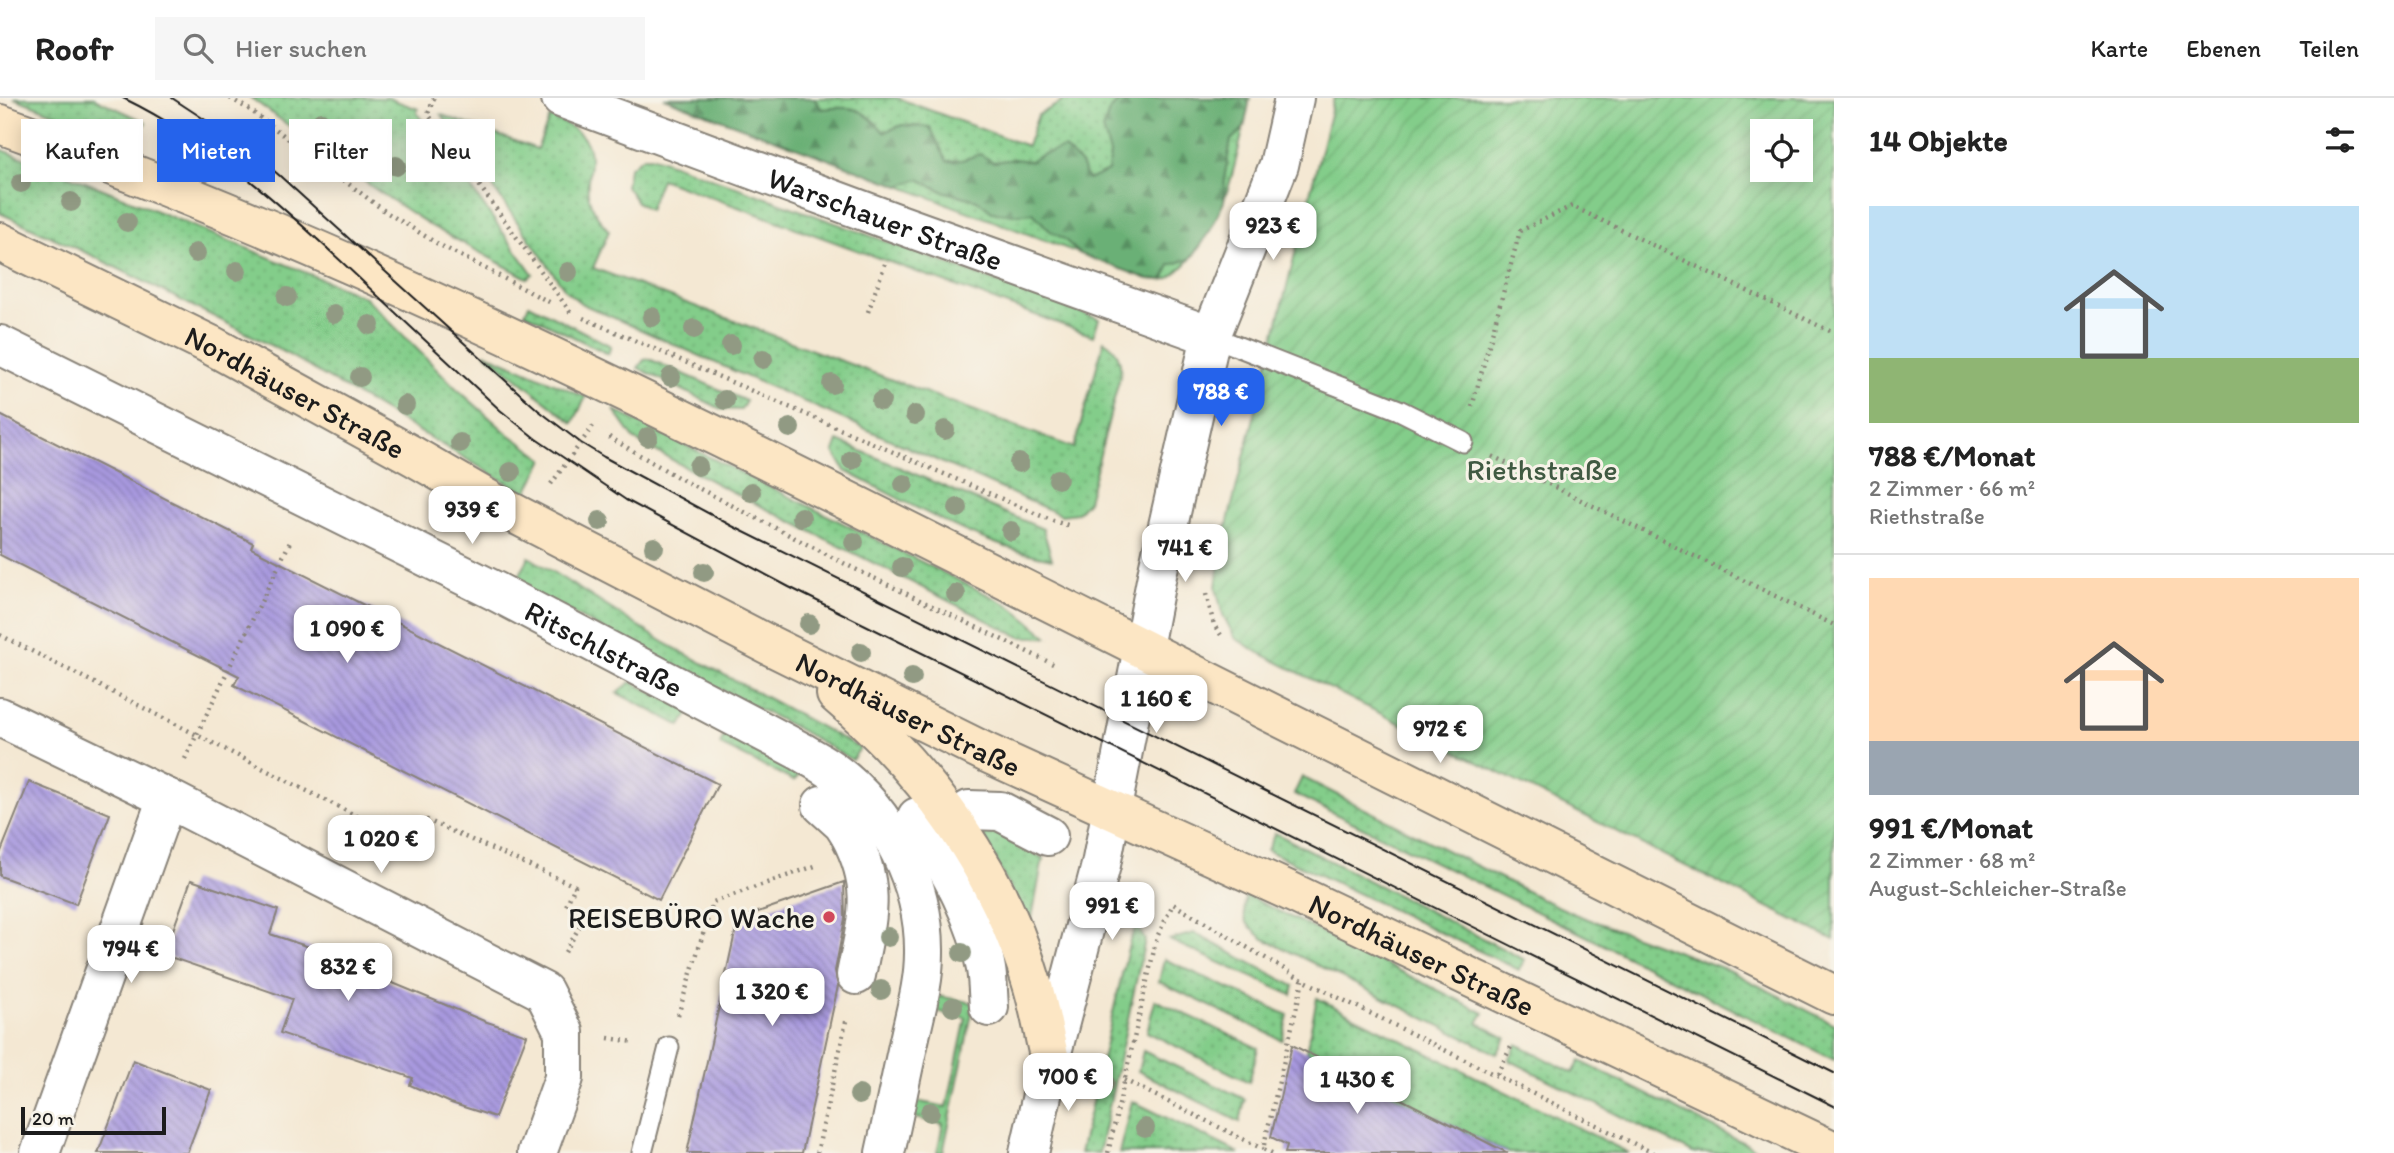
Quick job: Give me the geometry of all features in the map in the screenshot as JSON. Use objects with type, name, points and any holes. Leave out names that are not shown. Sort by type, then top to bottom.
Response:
[{"type":"main road","points":[[0,124],[92,156],[403,287],[613,384],[1834,995]]},
{"type":"main road","name":"Nordhäuser Straße","points":[[0,242],[209,344],[519,517],[769,645],[997,758],[1285,889],[1834,1151]]},
{"type":"main road","points":[[769,645],[826,685],[869,722],[901,755],[947,812],[992,881],[1008,918],[1033,986],[1050,1060]]},
{"type":"street","name":"Warschauer Straße","points":[[561,98],[623,108],[899,224],[1211,336]]},
{"type":"street","points":[[1029,1153],[1050,1060],[1101,864],[1162,549],[1211,336],[1279,165],[1294,98]]},
{"type":"street","name":"Ritschlstraße","points":[[0,345],[495,591],[802,752],[835,772],[865,800],[885,825],[916,891],[922,921],[925,953],[921,985],[885,1153]]},
{"type":"street","points":[[0,717],[167,798],[544,992],[564,1032],[564,1078],[537,1153]]},
{"type":"street","points":[[40,1153],[167,798]]},
{"type":"street","points":[[822,805],[858,839],[867,873],[866,925],[856,975]]},
{"type":"street","name":"Nordhäuser Straße","points":[[992,805],[1048,836]]},
{"type":"street","points":[[917,817],[959,888],[974,927],[986,969],[989,1007]]},
{"type":"lane","points":[[1211,336],[1399,410],[1463,442]]},
{"type":"lane","points":[[642,1153],[669,1047]]},
{"type":"path","points":[[230,98],[250,110],[386,212],[501,279],[571,313],[1053,521],[1071,526]]},
{"type":"path","points":[[434,98],[428,114],[571,313]]},
{"type":"path","points":[[1834,333],[1572,206],[1520,231],[1463,442],[1834,625]]},
{"type":"path","points":[[551,484],[593,426],[679,478],[853,568],[1055,665]]},
{"type":"path","points":[[167,798],[293,536]]},
{"type":"path","points":[[0,635],[390,833],[427,820],[575,886],[566,906],[585,917],[544,992]]},
{"type":"path","points":[[564,1032],[669,1047],[713,902],[858,839]]},
{"type":"path","points":[[1108,1153],[1157,937],[1173,904],[1303,980],[1653,1153]]},
{"type":"path","points":[[817,1153],[856,975]]},
{"type":"path","points":[[1263,1149],[1303,980]]},
{"type":"path","points":[[1497,1074],[1512,1045]]},
{"type":"path","points":[[1124,1080],[1272,1153]]},
{"type":"green space","points":[[14,98],[94,98],[140,119],[69,119]]},
{"type":"green space","points":[[251,98],[388,98],[418,109],[417,113],[421,119],[406,119],[406,182],[467,182],[533,274],[527,278],[431,226],[365,182],[392,182],[392,119],[289,119],[289,126]]},
{"type":"green space","points":[[664,98],[897,98],[1027,146],[1038,115],[1062,102],[1061,98],[1250,98],[1229,186],[1212,227],[1186,264],[1170,277],[1160,280],[1148,279]]},
{"type":"green space","points":[[664,98],[814,98],[822,109],[850,108],[864,113],[884,132],[902,125],[930,127],[947,161],[962,160],[980,154],[994,162],[1014,159],[1030,161],[1064,148],[1081,164],[1088,180],[1108,171],[1110,154],[1103,129],[1109,111],[1122,98],[1246,98],[1249,104],[1244,128],[1231,140],[1225,174],[1224,202],[1210,231],[1190,259],[1170,265],[1164,280],[1148,279],[1080,254],[1049,230],[1033,213],[1014,215],[992,212],[977,200],[942,191],[919,179],[900,186]]},
{"type":"green space","name":"Riethstraße","points":[[1334,98],[1834,98],[1834,940],[1259,653],[1235,638],[1223,615],[1216,588],[1220,553]]},
{"type":"green space","points":[[550,117],[582,136],[589,148],[589,199],[609,231],[593,268],[1074,448],[1104,341],[1118,356],[1120,376],[1088,501],[1077,513],[1061,515],[582,304],[566,291],[489,182],[495,182],[495,134],[537,149]]},
{"type":"green space","points":[[0,149],[21,157],[21,182],[85,182],[365,297],[456,388],[507,433],[544,459],[526,494],[282,351],[91,255],[0,213]]},
{"type":"green space","points":[[643,157],[654,157],[1099,319],[1093,336],[661,179],[649,210],[637,202],[626,186],[629,168]]},
{"type":"green space","points":[[529,304],[611,346],[608,354],[525,313]]},
{"type":"green space","points":[[485,353],[586,397],[573,423]]},
{"type":"green space","points":[[649,359],[746,401],[741,410],[721,409],[638,368],[644,360]]},
{"type":"green space","points":[[614,410],[1009,605],[1048,637],[1020,637],[717,484],[635,440]]},
{"type":"green space","points":[[838,441],[1043,529],[1052,559],[1025,553],[972,534],[845,471],[834,452]]},
{"type":"green space","points":[[529,557],[665,643],[860,748],[852,760],[800,730],[515,584]]},
{"type":"green space","points":[[631,682],[690,711],[681,726],[617,693]]},
{"type":"green space","points":[[726,730],[801,773],[794,781],[720,745]]},
{"type":"green space","points":[[1302,777],[1544,900],[1577,915],[1728,970],[1834,1024],[1834,1060],[1294,794]]},
{"type":"green space","points":[[977,822],[1043,858],[1031,923],[1026,922]]},
{"type":"green space","points":[[1275,833],[1525,960],[1519,970],[1267,850]]},
{"type":"green space","points":[[1246,895],[1484,1013],[1478,1023],[1506,1038],[1497,1054],[1264,939],[1246,921]]},
{"type":"green space","points":[[1137,925],[1145,940],[1099,1153],[1080,1153],[1130,940]]},
{"type":"green space","points":[[1194,933],[1294,986],[1292,995],[1169,940]]},
{"type":"green space","points":[[1164,959],[1288,1015],[1282,1040],[1159,982]]},
{"type":"green space","points":[[938,996],[974,1003],[943,1153],[937,1153],[943,1124],[911,1117],[915,1101],[947,1107],[966,1018],[934,1011]]},
{"type":"green space","points":[[1317,998],[1629,1153],[1508,1153],[1306,1052]]},
{"type":"green space","points":[[1155,1000],[1258,1048],[1249,1082],[1147,1032]]},
{"type":"green space","points":[[1517,1044],[1573,1073],[1580,1061],[1764,1153],[1693,1153],[1509,1060]]},
{"type":"green space","points":[[1143,1051],[1245,1099],[1240,1122],[1138,1071]]},
{"type":"green space","points":[[1132,1101],[1239,1153],[1119,1153]]},
{"type":"building","points":[[0,415],[253,543],[251,548],[718,784],[659,900],[234,685],[239,676],[0,555]]},
{"type":"building","points":[[29,782],[110,814],[76,904],[0,876],[0,854]]},
{"type":"building","points":[[191,880],[278,910],[270,934],[327,953],[325,960],[388,981],[484,1021],[527,1035],[495,1117],[451,1103],[410,1085],[413,1078],[280,1033],[292,999],[164,955]]},
{"type":"building","points":[[844,882],[845,918],[835,971],[838,986],[802,1153],[687,1153],[738,919]]},
{"type":"building","points":[[1292,1045],[1508,1153],[1285,1153],[1287,1145],[1271,1137]]},
{"type":"building","points":[[133,1060],[211,1090],[187,1153],[98,1153]]},
{"type":"tram line","points":[[123,98],[188,135],[248,179],[305,228],[500,410],[536,439],[626,500],[789,587],[1834,1106]]},
{"type":"tram line","points":[[172,98],[245,146],[538,410],[604,457],[732,526],[1834,1073]]},
{"type":"place","name":"REISEBÜRO Wache","points":[[829,917]]}]
